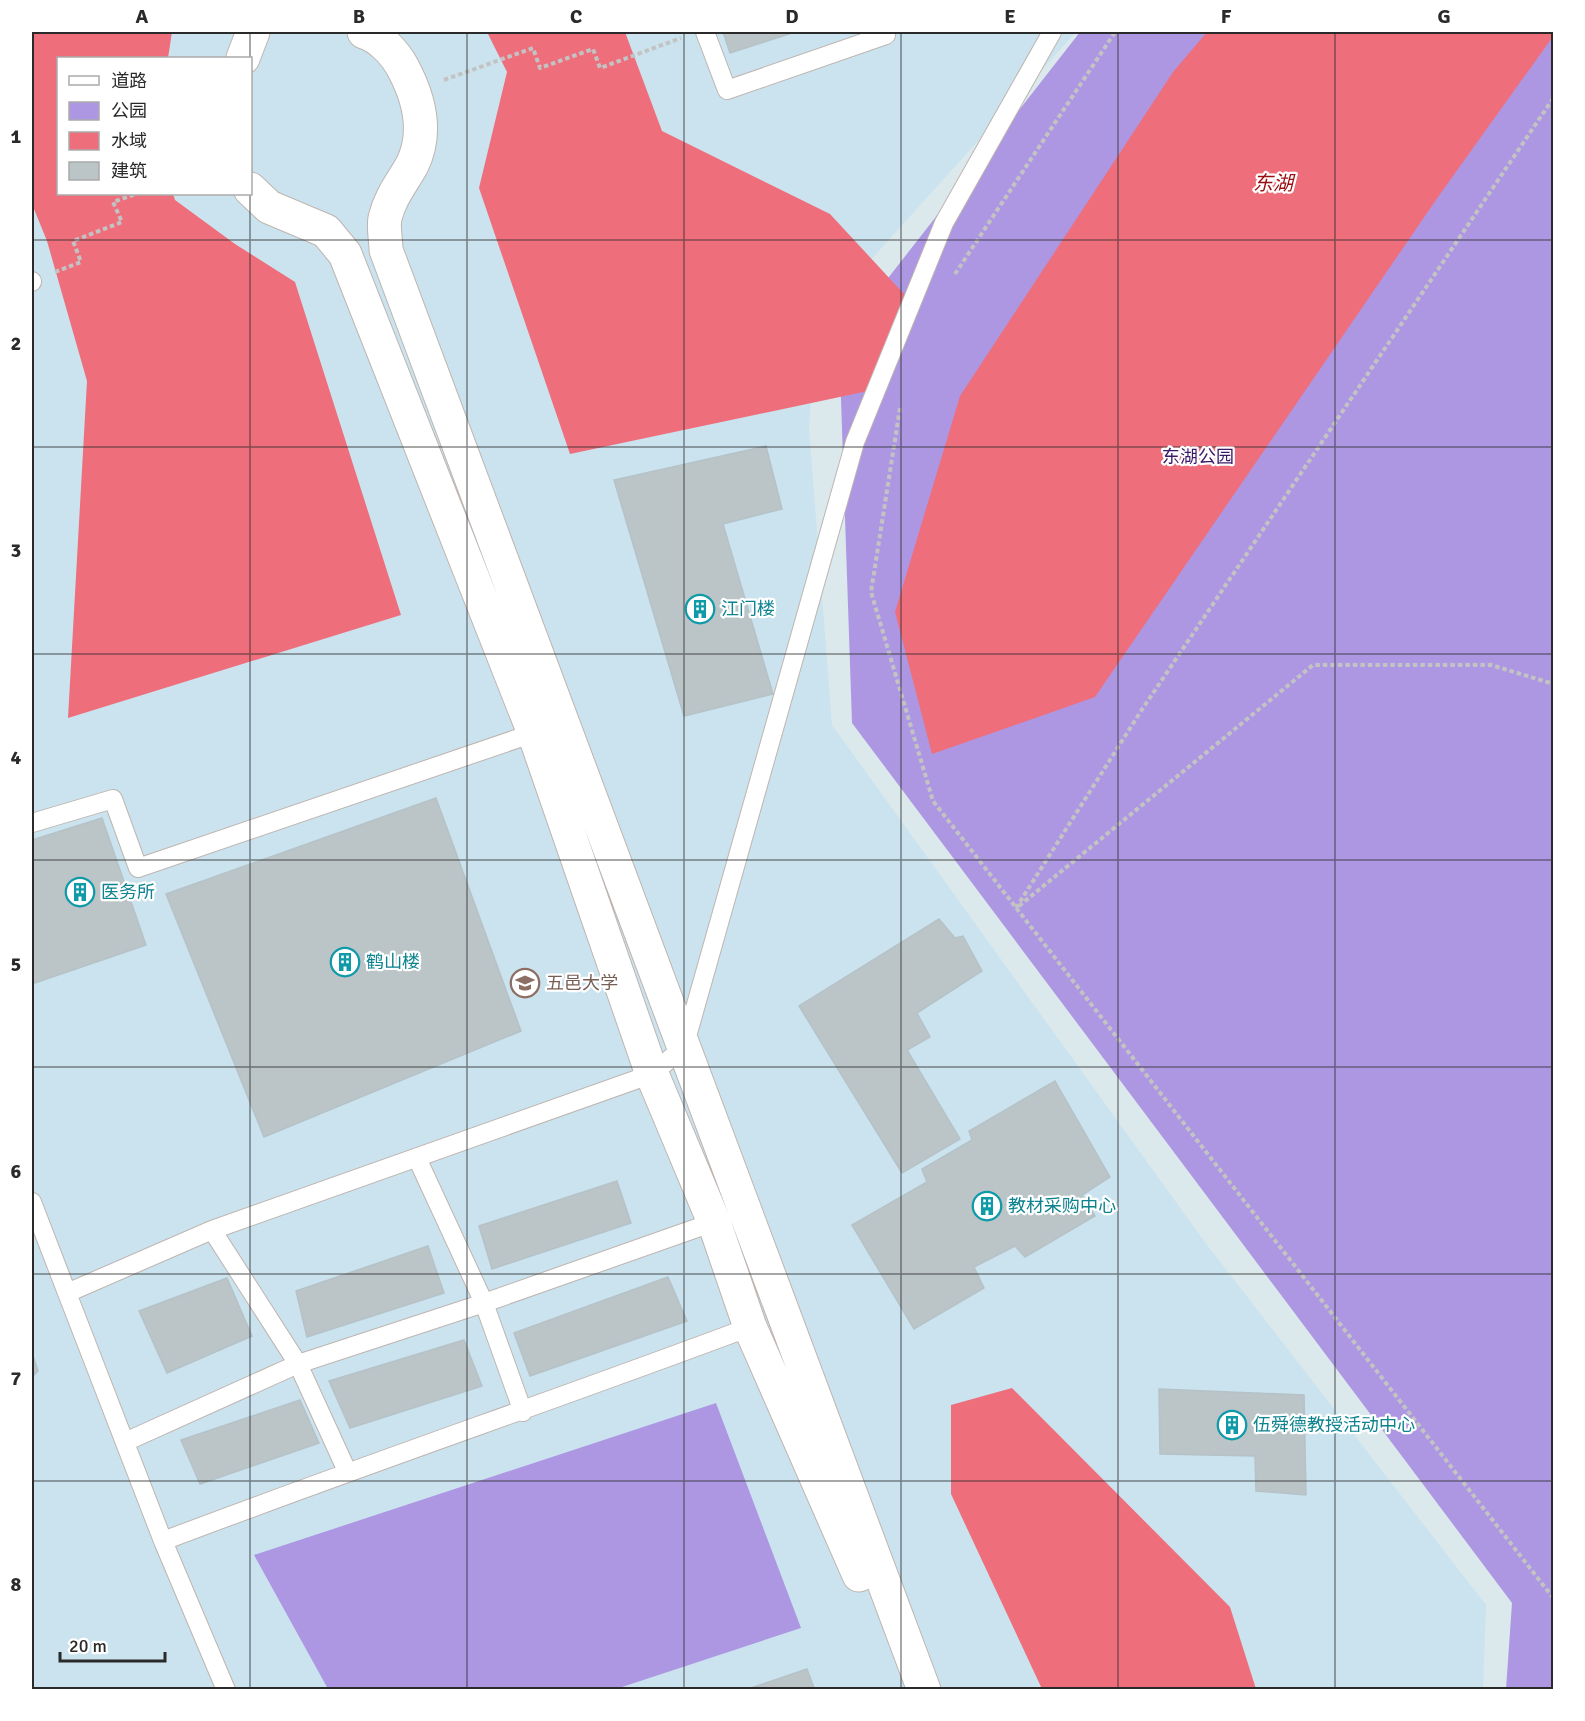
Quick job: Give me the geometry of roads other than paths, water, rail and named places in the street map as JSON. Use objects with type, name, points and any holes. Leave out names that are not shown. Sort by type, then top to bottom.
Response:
[{"type":"street","points":[[243,57],[253,32]]},
{"type":"street","points":[[364,32],[372,34],[397,57],[416,91],[422,129],[413,163],[392,198],[384,220],[386,250],[924,1689]]},
{"type":"street","points":[[252,191],[269,207],[326,231],[345,255],[534,733],[652,1074],[714,1222],[750,1327],[871,1603],[901,1689]]},
{"type":"lane","points":[[67,1293],[212,1230],[652,1074],[684,1047],[855,442],[944,223],[1052,32]]},
{"type":"lane","points":[[697,34],[727,90],[886,35]]},
{"type":"lane","points":[[32,823],[114,799],[138,868],[534,733]]},
{"type":"lane","points":[[417,1158],[484,1303],[524,1412]]},
{"type":"lane","points":[[32,1202],[163,1541],[226,1689]]},
{"type":"lane","points":[[125,1442],[298,1364],[484,1303],[714,1222]]},
{"type":"lane","points":[[212,1230],[298,1364],[347,1472]]},
{"type":"lane","points":[[163,1541],[347,1472],[524,1412],[750,1327]]},
{"type":"water","points":[[32,32],[172,32],[168,57],[57,57],[57,195],[173,195],[175,200],[235,244],[295,282],[401,615],[68,718],[87,381],[47,241],[32,204]]},
{"type":"water","points":[[487,32],[625,32],[662,131],[830,214],[904,294],[902,315],[868,391],[570,454],[479,188],[507,72]]},
{"type":"water","name":"东湖","points":[[1207,32],[1553,32],[1554,35],[1438,197],[1095,697],[932,754],[895,612],[960,396],[1173,72]]},
{"type":"water","points":[[1012,1388],[1230,1607],[1256,1689],[1042,1689],[951,1494],[951,1405]]},
{"type":"place","name":"江门楼","points":[[700,609]]},
{"type":"place","name":"医务所","points":[[80,892]]},
{"type":"place","name":"鹤山楼","points":[[345,962]]},
{"type":"place","name":"五邑大学","points":[[525,983]]},
{"type":"place","name":"教材采购中心","points":[[987,1206]]},
{"type":"place","name":"伍舜德教授活动中心","points":[[1232,1425]]},
{"type":"park label","name":"东湖公园","points":[[1198,457]]}]
